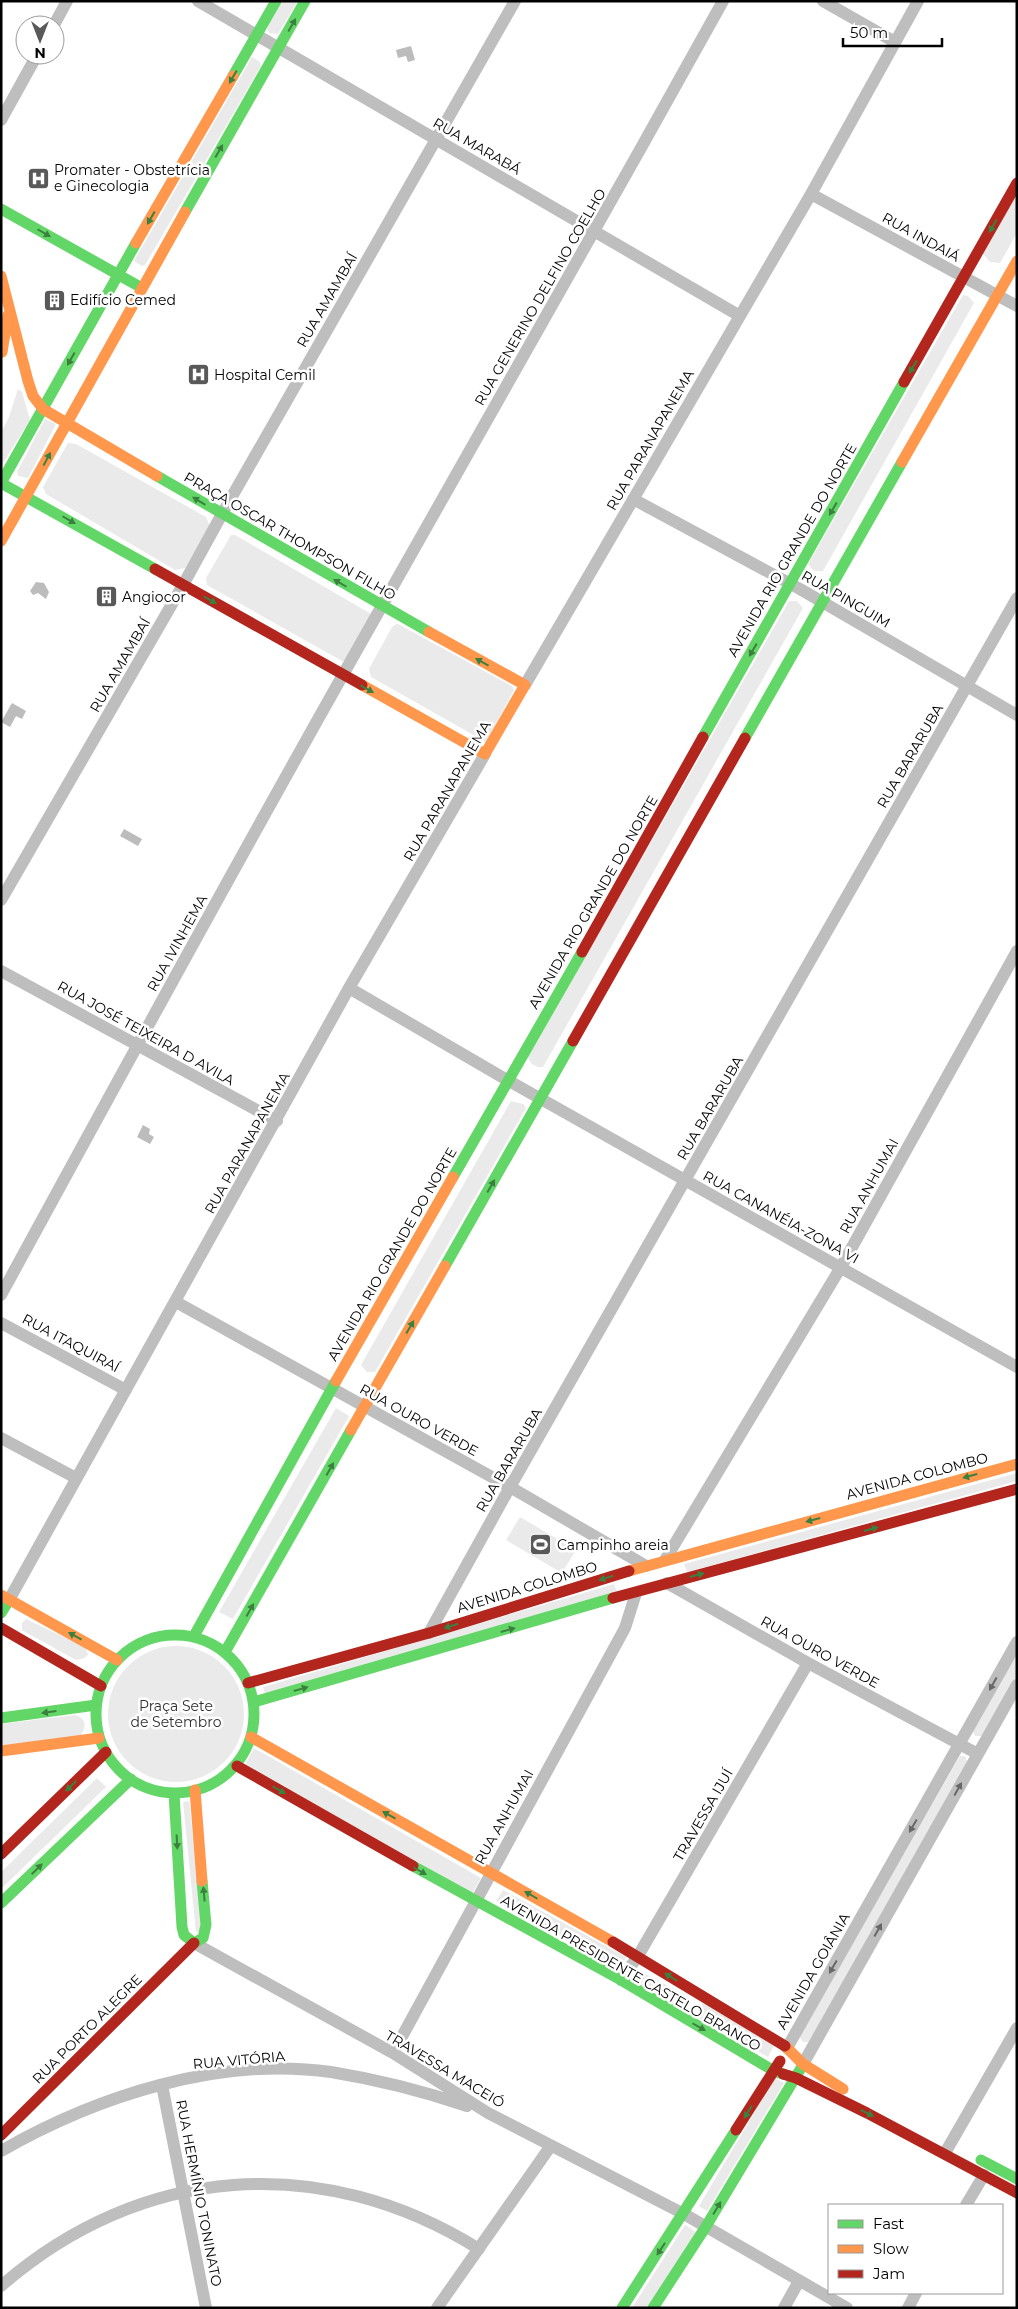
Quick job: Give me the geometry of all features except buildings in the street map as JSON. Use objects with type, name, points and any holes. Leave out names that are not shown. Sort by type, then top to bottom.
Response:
[{"type":"street","points":[[59,15],[67,1]]},
{"type":"street","name":"RUA MARABÁ","points":[[198,1],[740,316]]},
{"type":"street","points":[[276,1],[1,483],[27,495],[343,676],[486,754]]},
{"type":"street","points":[[1,541],[66,422],[305,1]]},
{"type":"street","name":"RUA AMAMBAÍ","points":[[1,900],[183,585],[515,1]]},
{"type":"street","name":"RUA GENERINO DELFINO COELHO","points":[[382,607],[596,232],[723,1]]},
{"type":"street","points":[[824,1],[896,42]]},
{"type":"street","name":"RUA PARANAPANEMA","points":[[5,1598],[176,1302],[349,988],[812,194],[918,1]]},
{"type":"street","points":[[1,120],[31,65]]},
{"type":"street","name":"AVENIDA RIO GRANDE DO NORTE","points":[[194,1636],[332,1389],[1017,183]]},
{"type":"street","name":"RUA INDAIÁ","points":[[812,194],[1017,306]]},
{"type":"street","points":[[1,209],[142,288]]},
{"type":"street","points":[[1,225],[19,218]]},
{"type":"street","points":[[225,1652],[1017,261]]},
{"type":"street","points":[[1,276],[6,303],[37,382],[33,396],[43,409]]},
{"type":"street","points":[[2,354],[6,303]]},
{"type":"street","points":[[1,334],[2,354]]},
{"type":"street","points":[[37,382],[61,377]]},
{"type":"street","name":"PRAÇA OSCAR THOMPSON FILHO","points":[[43,409],[382,607],[525,685]]},
{"type":"street","name":"RUA PINGUIM","points":[[633,498],[790,584],[1017,715]]},
{"type":"street","name":"RUA BARARUBA","points":[[429,1633],[510,1487],[1017,598]]},
{"type":"street","name":"RUA IVINHEMA","points":[[1,1295],[137,1045],[382,607]]},
{"type":"street","name":"RUA ANHUMAI","points":[[665,1560],[841,1267],[1017,951]]},
{"type":"street","name":"RUA JOSÉ TEIXEIRA D AVILA","points":[[1,971],[277,1121]]},
{"type":"street","name":"RUA CANANÉIA-ZONA VI","points":[[349,988],[508,1081],[1017,1366]]},
{"type":"street","name":"RUA OURO VERDE","points":[[176,1302],[510,1487],[646,1566]]},
{"type":"street","name":"RUA ITAQUIRAÍ","points":[[1,1323],[126,1390]]},
{"type":"street","points":[[1,1438],[76,1478]]},
{"type":"street","name":"AVENIDA COLOMBO","points":[[248,1683],[429,1633],[665,1560],[1017,1464]]},
{"type":"street","points":[[254,1702],[636,1594],[667,1583],[1017,1490]]},
{"type":"street","points":[[665,1560],[670,1569],[667,1583]]},
{"type":"street","points":[[630,1570],[628,1583],[636,1594]]},
{"type":"street","name":"RUA OURO VERDE","points":[[667,1583],[808,1663],[978,1754]]},
{"type":"street","name":"RUA ANHUMAI","points":[[393,2053],[625,1628],[636,1594]]},
{"type":"street","points":[[1,1613],[5,1598],[117,1660]]},
{"type":"street","points":[[1,1628],[101,1686]]},
{"type":"street","points":[[166,1635],[194,1636],[225,1652],[235,1661],[248,1683],[254,1702],[254,1724],[251,1737],[236,1766],[216,1782],[195,1790],[174,1793],[145,1787],[131,1780],[117,1767],[99,1738],[96,1705],[101,1686],[117,1660],[128,1650],[153,1638],[166,1635]]},
{"type":"street","name":"AVENIDA GOIÂNIA","points":[[622,2308],[774,2071],[1017,1642]]},
{"type":"street","name":"TRAVESSA IJUÍ","points":[[621,1980],[638,1956],[808,1663]]},
{"type":"street","points":[[653,2308],[705,2228],[796,2078],[1017,1685]]},
{"type":"street","points":[[1,1718],[96,1705]]},
{"type":"street","name":"AVENIDA PRESIDENTE CASTELO BRANCO","points":[[251,1737],[638,1956],[690,2005],[774,2071],[796,2078],[1017,2178]]},
{"type":"street","points":[[1,1751],[99,1738]]},
{"type":"street","points":[[1,1854],[106,1752]]},
{"type":"street","name":"AVENIDA PRESIDENTE CASTELO BRANCO","points":[[236,1766],[474,1902],[621,1980],[690,2005],[787,2048],[803,2064],[832,2083],[956,2150],[984,2175],[1017,2193]]},
{"type":"street","points":[[1,1903],[131,1780]]},
{"type":"street","name":"RUA PORTO ALEGRE","points":[[1,2135],[194,1943],[203,1938],[206,1925],[195,1790]]},
{"type":"street","points":[[174,1793],[182,1927],[184,1935],[194,1943]]},
{"type":"street","name":"TRAVESSA MACEIÓ","points":[[194,1943],[393,2053],[488,2113],[550,2147],[684,2214],[705,2228],[847,2308]]},
{"type":"street","points":[[956,2150],[1017,2028]]},
{"type":"street","name":"RUA VITÓRIA","points":[[1,2151],[74,2114],[130,2093],[196,2078],[263,2070],[330,2072],[432,2096],[488,2113]]},
{"type":"street","name":"RUA HERMÍNIO TONINATO","points":[[162,2085],[185,2192],[206,2308]]},
{"type":"street","points":[[437,2308],[550,2147]]},
{"type":"street","points":[[967,2204],[984,2175]]},
{"type":"street","points":[[1,2286],[44,2252],[84,2228],[126,2209],[185,2192],[246,2184],[300,2186],[338,2191],[368,2198],[412,2214],[454,2234],[479,2249]]},
{"type":"street","points":[[784,2308],[798,2281]]},
{"type":"street","points":[[908,2308],[915,2294]]},
{"type":"green space","points":[[282,1],[298,1],[278,34],[269,33],[267,28]]},
{"type":"green space","points":[[252,57],[260,62],[261,66],[145,265],[142,266],[134,261]]},
{"type":"green space","points":[[1017,194],[1017,233],[1000,263],[990,262],[983,254]]},
{"type":"green space","points":[[963,295],[968,296],[974,303],[823,571],[814,571],[808,564]]},
{"type":"green space","points":[[18,389],[22,392],[30,420],[1,466],[1,432],[9,417]]},
{"type":"green space","points":[[45,419],[56,424],[28,478],[18,476],[17,472]]},
{"type":"green space","points":[[68,443],[76,444],[206,517],[210,526],[185,568],[175,570],[46,494],[43,487]]},
{"type":"green space","points":[[231,535],[235,535],[373,615],[346,661],[342,661],[207,585],[206,578]]},
{"type":"green space","points":[[789,601],[797,601],[803,608],[543,1067],[534,1065],[528,1057]]},
{"type":"green space","points":[[396,624],[512,686],[514,690],[486,742],[371,677],[369,669],[392,627]]},
{"type":"green space","points":[[511,1101],[523,1104],[526,1108],[375,1372],[367,1372],[361,1365]]},
{"type":"green space","points":[[336,1408],[349,1416],[233,1619],[219,1612]]},
{"type":"green space","points":[[1017,1473],[1017,1481],[687,1572],[684,1564]]},
{"type":"green space","name":"Campinho areia","points":[[520,1517],[576,1550],[562,1573],[506,1540]]},
{"type":"green space","points":[[614,1584],[617,1592],[265,1694],[263,1687]]},
{"type":"green space","points":[[26,1619],[85,1647],[88,1654],[85,1658],[76,1660],[25,1632],[22,1630],[22,1623]]},
{"type":"green space","name":"Praça Sete de Setembro","points":[[176,1646],[202,1651],[214,1657],[224,1666],[233,1676],[239,1688],[244,1714],[239,1740],[233,1752],[224,1762],[214,1771],[202,1777],[176,1782],[150,1777],[138,1771],[128,1762],[119,1752],[113,1740],[108,1714],[113,1688],[119,1676],[128,1666],[138,1657],[150,1651]]},
{"type":"green space","points":[[1017,1652],[1017,1677],[983,1736],[975,1736],[972,1730]]},
{"type":"green space","points":[[75,1715],[83,1720],[85,1726],[81,1735],[1,1746],[1,1724]]},
{"type":"green space","points":[[254,1748],[481,1878],[472,1893],[245,1764]]},
{"type":"green space","points":[[960,1756],[965,1756],[968,1763],[809,2042],[803,2042],[799,2036]]},
{"type":"green space","points":[[97,1778],[106,1787],[1,1889],[1,1872]]},
{"type":"green space","points":[[189,1801],[203,1931],[196,1932],[183,1802]]},
{"type":"green space","points":[[503,1890],[626,1957],[620,1969],[496,1901]]},
{"type":"green space","points":[[644,1973],[685,1995],[678,2007],[638,1985]]},
{"type":"green space","points":[[703,2003],[775,2044],[768,2057],[695,2016]]},
{"type":"green space","points":[[775,2078],[784,2083],[707,2211],[699,2206]]},
{"type":"green space","points":[[685,2225],[696,2232],[647,2308],[632,2308]]},
{"type":"shaded area","points":[[411,46],[415,60],[408,62],[406,56],[398,58],[396,50]]},
{"type":"shaded area","points":[[36,582],[44,583],[49,592],[46,599],[38,593],[33,595],[30,591]]},
{"type":"shaded area","points":[[12,703],[26,711],[22,719],[16,716],[10,727],[1,722]]},
{"type":"shaded area","points":[[124,829],[142,839],[138,846],[120,836]]},
{"type":"shaded area","points":[[143,1125],[150,1129],[149,1134],[154,1137],[150,1144],[137,1137]]},
{"type":"traffic: fast","points":[[233,76],[276,1]]},
{"type":"traffic: fast","points":[[185,212],[305,1]]},
{"type":"traffic: fast","points":[[1,209],[142,288]]},
{"type":"traffic: fast","points":[[1,483],[136,243]]},
{"type":"traffic: fast","points":[[703,737],[904,382]]},
{"type":"traffic: fast","points":[[745,738],[902,462]]},
{"type":"traffic: fast","points":[[157,476],[429,632]]},
{"type":"traffic: fast","points":[[1,483],[155,569]]},
{"type":"traffic: fast","points":[[453,1177],[582,952]]},
{"type":"traffic: fast","points":[[445,1266],[573,1041]]},
{"type":"traffic: fast","points":[[194,1636],[336,1381]]},
{"type":"traffic: fast","points":[[225,1652],[351,1430]]},
{"type":"traffic: fast","points":[[254,1702],[613,1598]]},
{"type":"traffic: fast","points":[[1,1613],[9,1600]]},
{"type":"traffic: fast","points":[[183,1635],[198,1638],[212,1644],[231,1658],[241,1670],[251,1691],[254,1714],[251,1737],[241,1758],[231,1770],[219,1780],[198,1790],[183,1793],[167,1793],[152,1790],[131,1780],[109,1758],[97,1729],[96,1706],[99,1691],[109,1670],[131,1648],[160,1636],[183,1635]]},
{"type":"traffic: fast","points":[[1,1718],[96,1705]]},
{"type":"traffic: fast","points":[[1,1903],[131,1779]]},
{"type":"traffic: fast","points":[[174,1793],[182,1927],[184,1935],[194,1943],[203,1938],[206,1925],[202,1881]]},
{"type":"traffic: fast","points":[[413,1866],[621,1980],[774,2071],[783,2074]]},
{"type":"traffic: fast","points":[[653,2308],[705,2228],[801,2068]]},
{"type":"traffic: fast","points":[[622,2308],[736,2130]]},
{"type":"traffic: fast","points":[[981,2160],[1017,2179]]},
{"type":"traffic: slow","points":[[136,243],[233,76]]},
{"type":"traffic: slow","points":[[1,541],[185,212]]},
{"type":"traffic: slow","points":[[902,462],[1017,261]]},
{"type":"traffic: slow","points":[[1,276],[28,381],[33,396],[43,409],[157,476]]},
{"type":"traffic: slow","points":[[2,352],[8,315]]},
{"type":"traffic: slow","points":[[362,685],[485,754],[525,685],[429,632]]},
{"type":"traffic: slow","points":[[336,1381],[453,1177]]},
{"type":"traffic: slow","points":[[351,1430],[445,1266]]},
{"type":"traffic: slow","points":[[629,1571],[1017,1464]]},
{"type":"traffic: slow","points":[[1,1595],[117,1660]]},
{"type":"traffic: slow","points":[[251,1737],[613,1942]]},
{"type":"traffic: slow","points":[[1,1751],[99,1738]]},
{"type":"traffic: slow","points":[[195,1790],[202,1881]]},
{"type":"traffic: slow","points":[[785,2046],[803,2064],[843,2089]]},
{"type":"traffic: jam","points":[[904,382],[1017,183]]},
{"type":"traffic: jam","points":[[155,569],[362,685]]},
{"type":"traffic: jam","points":[[582,952],[703,737]]},
{"type":"traffic: jam","points":[[573,1041],[745,738]]},
{"type":"traffic: jam","points":[[613,1598],[1017,1489]]},
{"type":"traffic: jam","points":[[248,1683],[429,1633],[629,1571]]},
{"type":"traffic: jam","points":[[1,1628],[101,1686]]},
{"type":"traffic: jam","points":[[1,1854],[106,1752]]},
{"type":"traffic: jam","points":[[237,1766],[413,1866]]},
{"type":"traffic: jam","points":[[613,1942],[785,2046]]},
{"type":"traffic: jam","points":[[1,2135],[194,1943]]},
{"type":"traffic: jam","points":[[736,2130],[780,2061]]},
{"type":"traffic: jam","points":[[783,2074],[796,2078],[867,2113],[1017,2193]]},
{"type":"place","name":"Promater - Obstetrícia e Ginecologia","points":[[38,178]]},
{"type":"place","name":"Edifício Cemed","points":[[54,300]]},
{"type":"place","name":"Hospital Cemil","points":[[198,375]]},
{"type":"place","name":"Angiocor","points":[[106,597]]},
{"type":"place","name":"Campinho areia","points":[[541,1545]]}]
